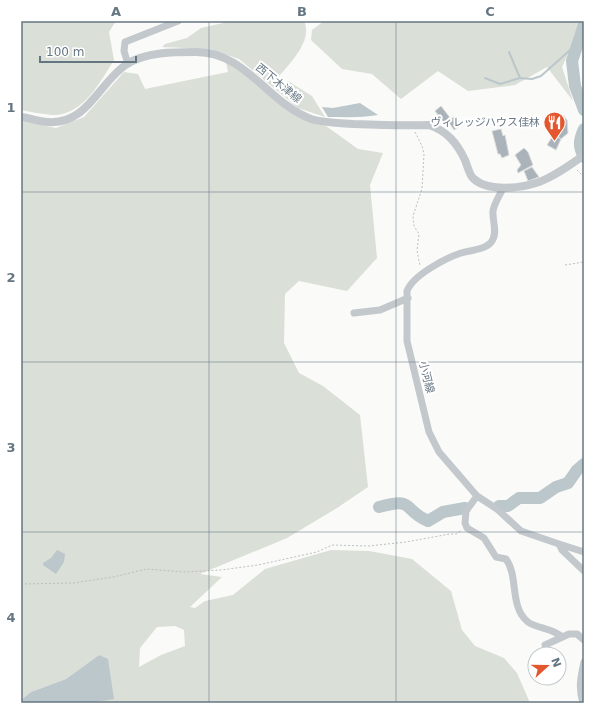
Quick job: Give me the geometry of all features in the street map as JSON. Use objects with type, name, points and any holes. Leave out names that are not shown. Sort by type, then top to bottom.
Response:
[{"type":"street","points":[[128,64],[124,51],[125,42],[178,21]]},
{"type":"street","name":"西下木津線","points":[[21,117],[47,122],[64,121],[74,117],[95,99],[109,80],[128,64],[142,58],[163,54],[198,52],[215,55],[230,60],[250,74],[276,97],[297,112],[312,119],[334,123],[412,126],[429,125],[439,129],[454,139],[472,177],[481,184],[495,188],[540,182],[584,155]]},
{"type":"street","name":"小河線","points":[[503,188],[493,210],[495,229],[492,240],[484,248],[460,254],[441,262],[422,274],[410,284],[408,298],[407,341],[429,432],[439,452],[477,496],[497,509],[521,530],[584,552]]},
{"type":"street","points":[[354,313],[380,310],[408,298]]},
{"type":"street","points":[[477,496],[466,511],[465,523],[467,528],[484,538],[496,557],[506,559],[510,564],[514,575],[517,602],[528,622],[556,632],[562,637]]},
{"type":"street","points":[[559,544],[562,550],[584,571]]},
{"type":"street","points":[[545,645],[562,637],[577,634],[584,640]]},
{"type":"street","points":[[583,703],[580,695],[584,662]]},
{"type":"path","points":[[412,126],[422,146],[424,154],[422,189],[413,216],[414,226],[419,234],[417,250],[422,274]]},
{"type":"path","points":[[573,162],[584,178]]},
{"type":"path","points":[[565,265],[584,262]]},
{"type":"path","points":[[21,584],[73,583],[113,578],[147,569],[183,572],[221,570],[258,565],[317,552],[332,545],[369,546],[406,542],[456,534],[467,528]]},
{"type":"shaded area","points":[[21,21],[116,21],[109,32],[114,60],[103,78],[89,96],[82,104],[73,110],[63,114],[52,115],[21,110]]},
{"type":"shaded area","points":[[232,21],[304,21],[306,29],[302,46],[274,82],[278,87],[288,81],[312,96],[325,117],[298,108],[239,59],[209,49],[162,47],[165,44],[187,38],[201,28]]},
{"type":"shaded area","points":[[324,21],[583,21],[562,67],[573,101],[547,67],[515,85],[468,91],[438,71],[401,99],[372,74],[342,69],[311,40],[312,30]]},
{"type":"shaded area","points":[[226,62],[250,78],[306,121],[326,126],[358,149],[383,153],[370,185],[377,258],[347,291],[299,281],[285,294],[284,343],[299,373],[323,386],[360,415],[368,487],[337,508],[287,538],[200,574],[222,577],[190,607],[195,608],[205,601],[233,595],[265,569],[331,550],[369,551],[412,559],[451,591],[462,630],[475,646],[504,658],[517,673],[530,703],[91,703],[102,702],[108,660],[99,655],[66,679],[31,692],[21,700],[21,121],[56,128],[84,117],[124,72],[138,74],[145,89],[228,72]],"holes":[[[175,626],[184,630],[185,646],[161,655],[139,667],[140,648],[157,627]]]},
{"type":"shaded area","points":[[360,103],[378,115],[359,117],[328,117],[322,107],[333,108]]},
{"type":"shaded area","points":[[57,550],[65,554],[64,562],[56,574],[43,565],[43,563],[51,558]]},
{"type":"shaded area","points":[[99,655],[108,659],[114,699],[91,703],[21,703],[21,700],[31,692],[66,679]]},
{"type":"building","points":[[441,106],[451,119],[455,116],[461,125],[454,130],[448,121],[445,124],[435,111]]},
{"type":"building","points":[[552,112],[559,118],[563,115],[567,120],[568,133],[561,139],[554,134],[556,131],[545,121]]},
{"type":"building","points":[[501,129],[503,136],[505,135],[509,155],[502,158],[500,154],[498,154],[492,131]]},
{"type":"building","name":"ヴィレッジハウス佳林","points":[[554,134],[561,139],[556,150],[547,145]]},
{"type":"building","points":[[524,148],[528,152],[533,165],[518,173],[517,170],[521,165],[515,155]]},
{"type":"building","points":[[532,167],[539,177],[528,181],[524,171]]},
{"type":"waterway","points":[[584,25],[572,61],[575,86],[584,110]]},
{"type":"waterway","points":[[485,78],[500,84],[520,78],[532,79],[541,76],[578,43]]},
{"type":"waterway","points":[[509,52],[520,78]]},
{"type":"waterway","points":[[584,129],[580,143],[584,157]]},
{"type":"waterway","points":[[499,506],[508,506],[519,498],[540,498],[556,487],[568,483],[577,470],[584,464]]},
{"type":"waterway","points":[[379,507],[398,503],[404,504],[420,517],[428,521],[443,512],[465,508]]},
{"type":"place","name":"ヴィレッジハウス佳林","points":[[555,142]]}]
